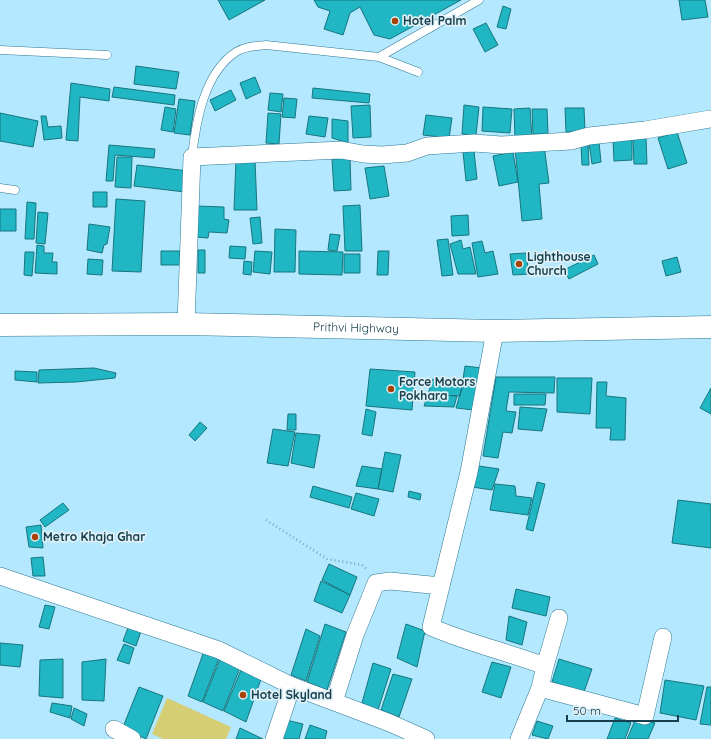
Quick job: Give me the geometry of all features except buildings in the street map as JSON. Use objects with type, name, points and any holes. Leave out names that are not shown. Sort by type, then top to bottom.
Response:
[{"type":"highway","name":"Prithvi Highway","points":[[0,325],[186,324],[495,331],[711,326]]},
{"type":"street","points":[[186,324],[192,156],[341,150],[362,154],[382,155],[407,153],[427,146],[474,143],[501,145],[571,141],[589,136],[645,130],[710,119]]},
{"type":"street","points":[[495,331],[469,472],[431,627],[458,639],[518,656],[545,666]]},
{"type":"street","points":[[0,576],[219,650],[292,686],[390,723],[426,739]]},
{"type":"street","points":[[334,702],[355,634],[376,584],[390,581],[441,586]]},
{"type":"street","points":[[519,739],[540,688],[559,618]]},
{"type":"street","points":[[540,688],[645,716],[663,637]]},
{"type":"street","points":[[274,739],[292,686]]},
{"type":"street","points":[[114,729],[132,739]]},
{"type":"lane","points":[[380,57],[479,0]]},
{"type":"lane","points":[[192,156],[197,125],[206,91],[220,66],[236,52],[251,46],[266,45],[380,57],[418,72]]},
{"type":"lane","points":[[0,50],[107,55]]},
{"type":"lane","points":[[0,188],[16,190]]},
{"type":"path","points":[[266,520],[327,559],[362,566],[374,574],[376,584]]},
{"type":"shaded area","points":[[167,698],[231,727],[226,739],[163,739],[152,734]]},
{"type":"place","name":"Hotel Palm","points":[[395,21]]},
{"type":"place","name":"Lighthouse Church","points":[[519,264]]},
{"type":"place","name":"Force Motors Pokhara","points":[[391,389]]},
{"type":"place","name":"Metro Khaja Ghar","points":[[35,537]]},
{"type":"place","name":"Hotel Skyland","points":[[243,695]]}]
